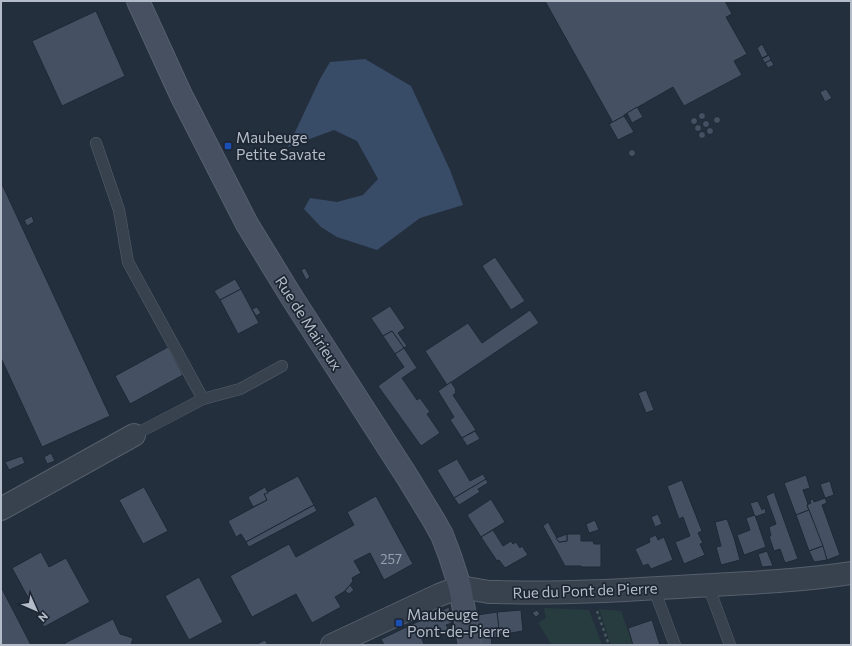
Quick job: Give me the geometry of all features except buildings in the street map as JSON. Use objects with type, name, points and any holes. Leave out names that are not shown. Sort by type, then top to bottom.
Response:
[{"type":"street","name":"Rue de Mairieux","points":[[138,1],[181,95],[247,224],[442,535],[460,587],[470,645]]},
{"type":"street","points":[[1,509],[134,436]]},
{"type":"street","name":"Rue du Pont de Pierre","points":[[460,587],[489,592],[590,592],[791,580],[851,573]]},
{"type":"street","points":[[332,645],[432,598],[460,587]]},
{"type":"lane","points":[[96,143],[119,210],[128,262],[203,399]]},
{"type":"lane","points":[[134,436],[203,399],[240,389],[282,366]]},
{"type":"lane","points":[[708,585],[730,645]]},
{"type":"lane","points":[[654,589],[675,645]]},
{"type":"path","points":[[590,592],[609,645]]},
{"type":"green space","points":[[544,608],[589,610],[602,645],[552,645],[538,623],[546,618]]},
{"type":"green space","points":[[599,609],[621,611],[633,645],[611,645]]},
{"type":"water","points":[[365,59],[411,86],[450,170],[463,205],[420,218],[377,250],[337,237],[321,227],[304,209],[310,198],[337,202],[363,195],[378,179],[357,141],[334,130],[288,147],[320,79],[330,62]]},
{"type":"place","name":"Maubeuge Petite Savate","points":[[228,146]]},
{"type":"place","name":"Maubeuge Pont-de-Pierre","points":[[399,623]]}]
